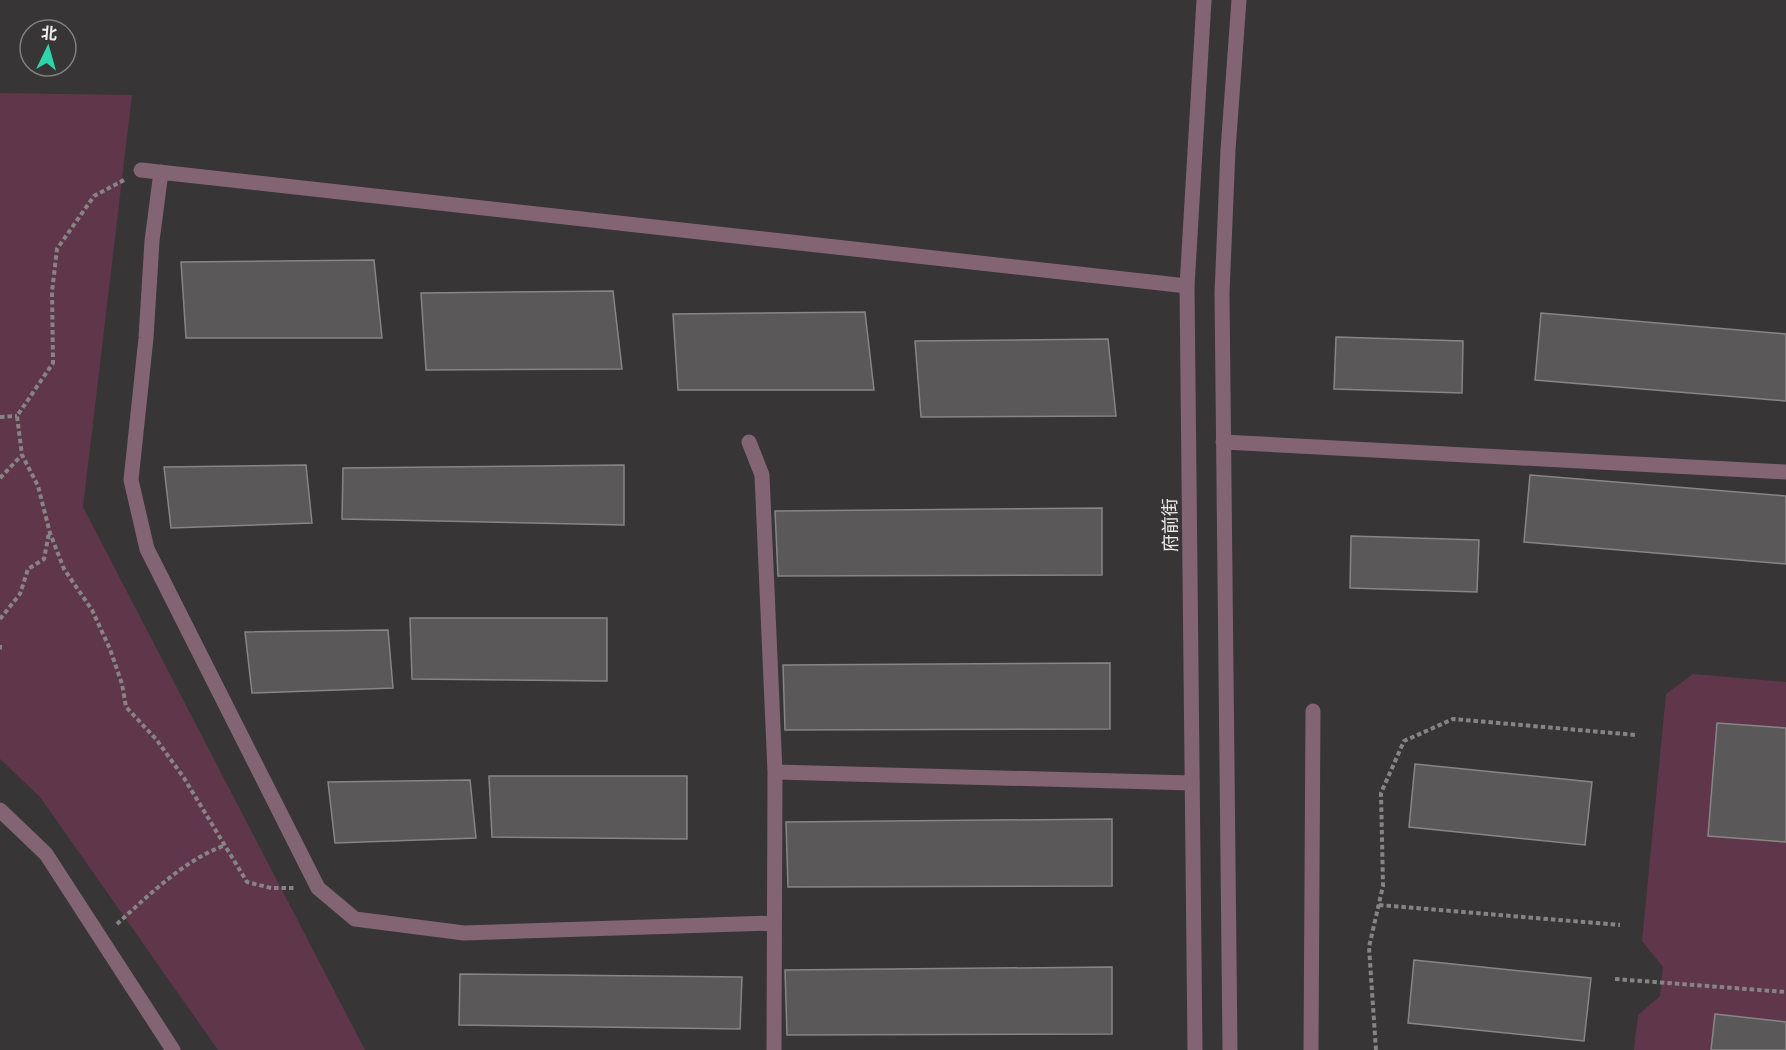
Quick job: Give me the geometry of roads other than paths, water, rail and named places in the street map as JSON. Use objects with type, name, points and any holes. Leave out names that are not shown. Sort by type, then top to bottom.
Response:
[{"type":"street","name":"府前街","points":[[1195,1050],[1187,286],[1204,0]]},
{"type":"street","points":[[1230,1050],[1223,442],[1224,257],[1228,150],[1239,0]]},
{"type":"street","points":[[141,170],[1187,286]]},
{"type":"street","points":[[161,172],[152,241],[146,338],[131,480],[147,549],[318,888],[355,919],[464,933],[774,923]]},
{"type":"street","points":[[749,442],[762,475],[776,772],[774,1050]]},
{"type":"street","points":[[1223,442],[1786,471]]},
{"type":"street","points":[[1311,1050],[1313,711]]},
{"type":"street","points":[[776,772],[1192,783]]},
{"type":"street","points":[[0,810],[46,854],[173,1050]]}]
